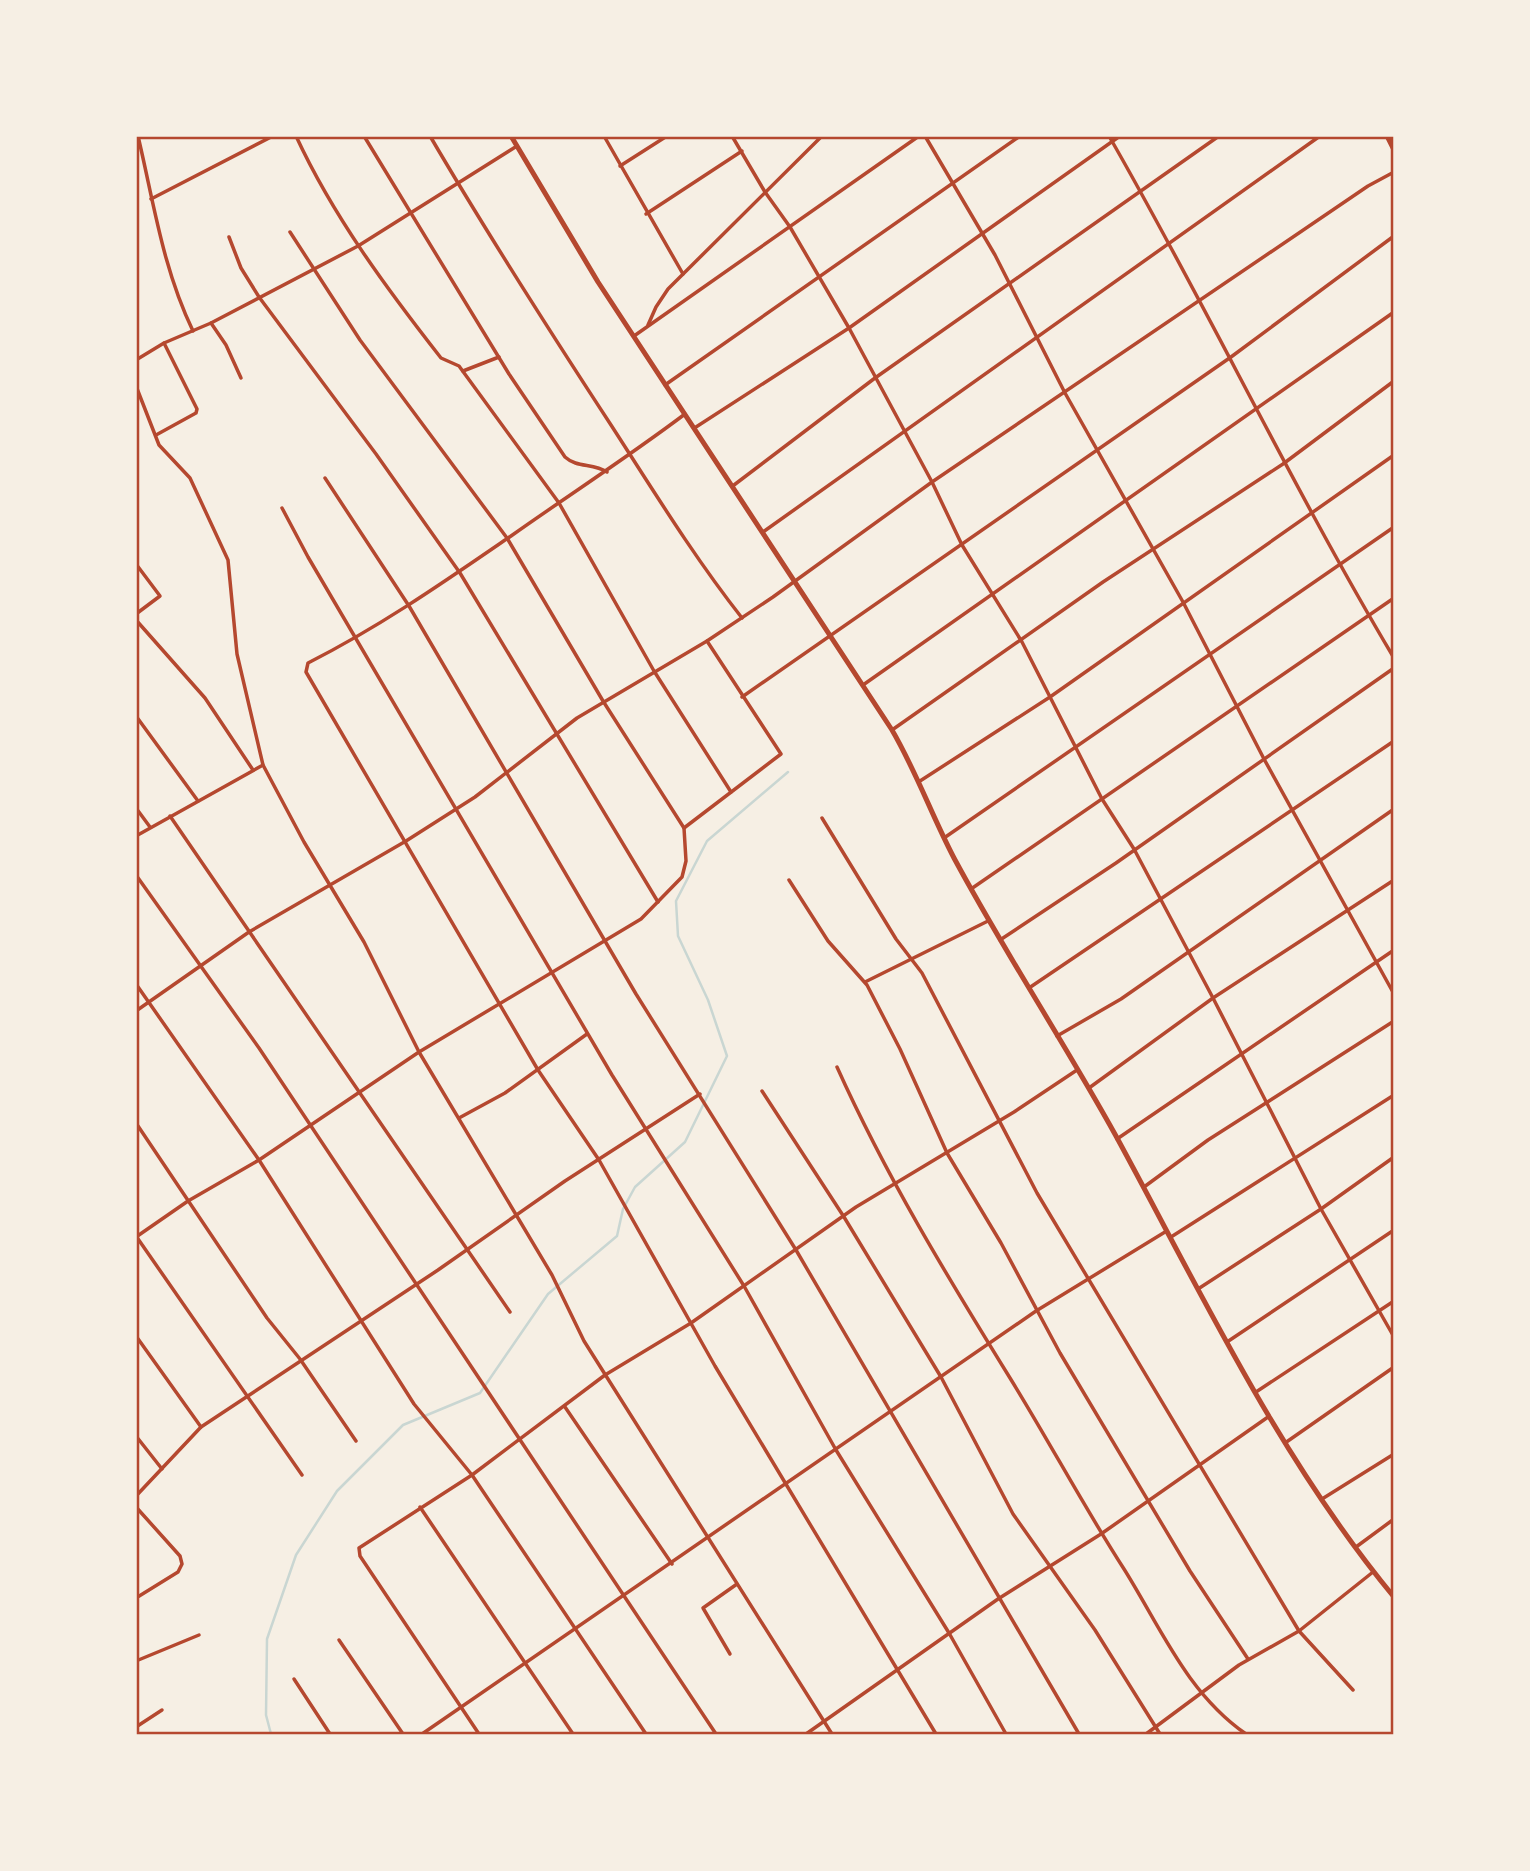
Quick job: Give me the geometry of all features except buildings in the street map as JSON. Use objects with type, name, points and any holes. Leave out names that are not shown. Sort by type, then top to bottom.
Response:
[{"type":"street","points":[[138,136],[174,290],[193,331]]},
{"type":"street","points":[[151,199],[273,136]]},
{"type":"street","points":[[296,136],[328,198],[358,246],[441,358],[463,371],[559,503],[654,671],[731,792]]},
{"type":"street","points":[[364,136],[499,358],[565,457],[571,462],[598,466],[607,472]]},
{"type":"street","points":[[430,136],[494,245],[707,574],[741,618]]},
{"type":"street","points":[[511,136],[633,337],[696,427],[829,637],[892,730],[920,781],[944,838],[988,921],[1089,1088],[1196,1290],[1285,1443],[1354,1549],[1393,1595]]},
{"type":"street","points":[[604,136],[683,275]]},
{"type":"street","points":[[620,166],[667,136]]},
{"type":"street","points":[[732,136],[765,192],[790,227],[849,328],[932,482],[962,545],[1022,642],[1102,799],[1134,849],[1213,998],[1321,1209],[1394,1337]]},
{"type":"street","points":[[647,327],[656,307],[683,275],[822,136]]},
{"type":"street","points":[[633,337],[919,136]]},
{"type":"street","points":[[925,136],[981,233],[1065,393],[1127,499],[1210,652],[1264,759],[1394,994]]},
{"type":"street","points":[[666,385],[1020,136]]},
{"type":"street","points":[[1109,136],[1231,357],[1283,464],[1394,658]]},
{"type":"street","points":[[696,427],[849,328],[1120,136]]},
{"type":"street","points":[[734,485],[875,378],[1142,194],[1219,136]]},
{"type":"street","points":[[763,532],[1320,136]]},
{"type":"street","points":[[1387,136],[1394,150]]},
{"type":"street","points":[[136,360],[164,343],[211,323],[358,246],[517,146]]},
{"type":"street","points":[[646,214],[742,151]]},
{"type":"street","points":[[136,1011],[249,932],[456,810],[603,701],[707,641],[932,482],[1199,300],[1394,172]]},
{"type":"street","points":[[290,232],[360,340],[507,538],[603,701],[684,828],[687,847],[682,877],[641,919],[551,970],[419,1052],[259,1160],[188,1201],[137,1236],[302,1475]]},
{"type":"street","points":[[742,697],[1231,357],[1394,236]]},
{"type":"street","points":[[229,237],[241,268],[259,297],[376,454],[460,573],[658,902]]},
{"type":"street","points":[[861,686],[1394,312]]},
{"type":"street","points":[[211,323],[226,345],[240,378]]},
{"type":"street","points":[[155,435],[184,421],[197,409],[164,343]]},
{"type":"street","points":[[463,371],[499,358]]},
{"type":"street","points":[[892,730],[1283,464],[1394,380]]},
{"type":"street","points":[[136,386],[159,445],[190,478],[228,560],[237,654],[263,765],[364,942],[419,1052],[552,1275],[584,1341],[832,1734]]},
{"type":"street","points":[[686,413],[607,472],[507,538],[460,573],[358,638],[308,663],[306,671],[538,1070],[599,1160],[786,1485],[936,1734]]},
{"type":"street","points":[[920,781],[1050,697],[1394,455]]},
{"type":"street","points":[[325,478],[409,606],[606,940],[796,1250],[1079,1734]]},
{"type":"street","points":[[282,508],[307,557],[358,638],[587,1034],[744,1286],[836,1450],[949,1633],[1006,1734]]},
{"type":"street","points":[[944,838],[1394,527]]},
{"type":"street","points":[[136,564],[160,596],[136,614]]},
{"type":"street","points":[[971,889],[1394,598]]},
{"type":"street","points":[[136,620],[205,698],[253,770]]},
{"type":"street","points":[[684,828],[781,754],[707,641]]},
{"type":"street","points":[[1000,940],[1394,668]]},
{"type":"street","points":[[136,716],[198,801]]},
{"type":"street","points":[[1028,989],[1394,741]]},
{"type":"street","points":[[136,836],[263,765]]},
{"type":"street","points":[[136,808],[150,827]]},
{"type":"street","points":[[1057,1036],[1121,999],[1394,809]]},
{"type":"street","points":[[170,816],[510,1312]]},
{"type":"street","points":[[822,818],[922,973],[999,1121],[1089,1281],[1299,1631],[1353,1690]]},
{"type":"street","points":[[136,875],[259,1048],[308,1126],[626,1596],[716,1734]]},
{"type":"street","points":[[789,880],[828,941],[865,982],[900,1049],[947,1153],[1001,1242],[1036,1311],[1248,1660]]},
{"type":"street","points":[[1089,1088],[1213,998],[1394,880]]},
{"type":"street","points":[[865,982],[988,921]]},
{"type":"street","points":[[1117,1139],[1241,1057],[1394,950]]},
{"type":"street","points":[[136,984],[259,1160],[414,1404],[472,1475],[646,1734]]},
{"type":"street","points":[[1142,1188],[1266,1103],[1394,1021]]},
{"type":"street","points":[[459,1118],[505,1093],[587,1034]]},
{"type":"street","points":[[836,1067],[894,1186],[1157,1630],[1200,1693],[1246,1734]]},
{"type":"street","points":[[479,1734],[359,1552],[359,1548],[472,1475],[605,1375],[691,1322],[844,1217],[1077,1070]]},
{"type":"street","points":[[762,1091],[844,1217],[885,1289],[941,1377],[1013,1514],[1051,1565],[1160,1734]]},
{"type":"street","points":[[136,1496],[201,1427],[700,1094]]},
{"type":"street","points":[[1170,1238],[1394,1095]]},
{"type":"street","points":[[136,1123],[267,1318],[300,1360],[356,1441]]},
{"type":"street","points":[[1196,1290],[1321,1209],[1394,1157]]},
{"type":"street","points":[[1227,1342],[1394,1230]]},
{"type":"street","points":[[422,1734],[462,1709],[672,1564],[707,1536],[786,1485],[1036,1311],[1165,1232]]},
{"type":"street","points":[[1256,1392],[1394,1301]]},
{"type":"street","points":[[136,1336],[201,1427]]},
{"type":"street","points":[[1285,1443],[1394,1367]]},
{"type":"street","points":[[565,1407],[672,1564]]},
{"type":"street","points":[[806,1734],[998,1599],[1150,1501],[1198,1464],[1269,1416]]},
{"type":"street","points":[[136,1436],[162,1469]]},
{"type":"street","points":[[1322,1499],[1394,1454]]},
{"type":"street","points":[[136,1507],[180,1556],[182,1564],[178,1572],[136,1598]]},
{"type":"street","points":[[420,1507],[573,1734]]},
{"type":"street","points":[[1354,1549],[1394,1519]]},
{"type":"street","points":[[1146,1734],[1248,1660],[1299,1631],[1373,1573]]},
{"type":"street","points":[[730,1654],[703,1608],[737,1584]]},
{"type":"street","points":[[136,1661],[199,1635]]},
{"type":"street","points":[[339,1640],[403,1734]]},
{"type":"street","points":[[294,1679],[330,1734]]},
{"type":"street","points":[[136,1727],[162,1710]]},
{"type":"waterway","points":[[271,1734],[266,1715],[267,1639],[296,1555],[337,1491],[403,1425],[480,1393],[548,1294],[617,1236],[623,1209],[635,1187],[685,1142],[727,1056],[708,1000],[678,936],[676,901],[707,841],[788,772]]}]
